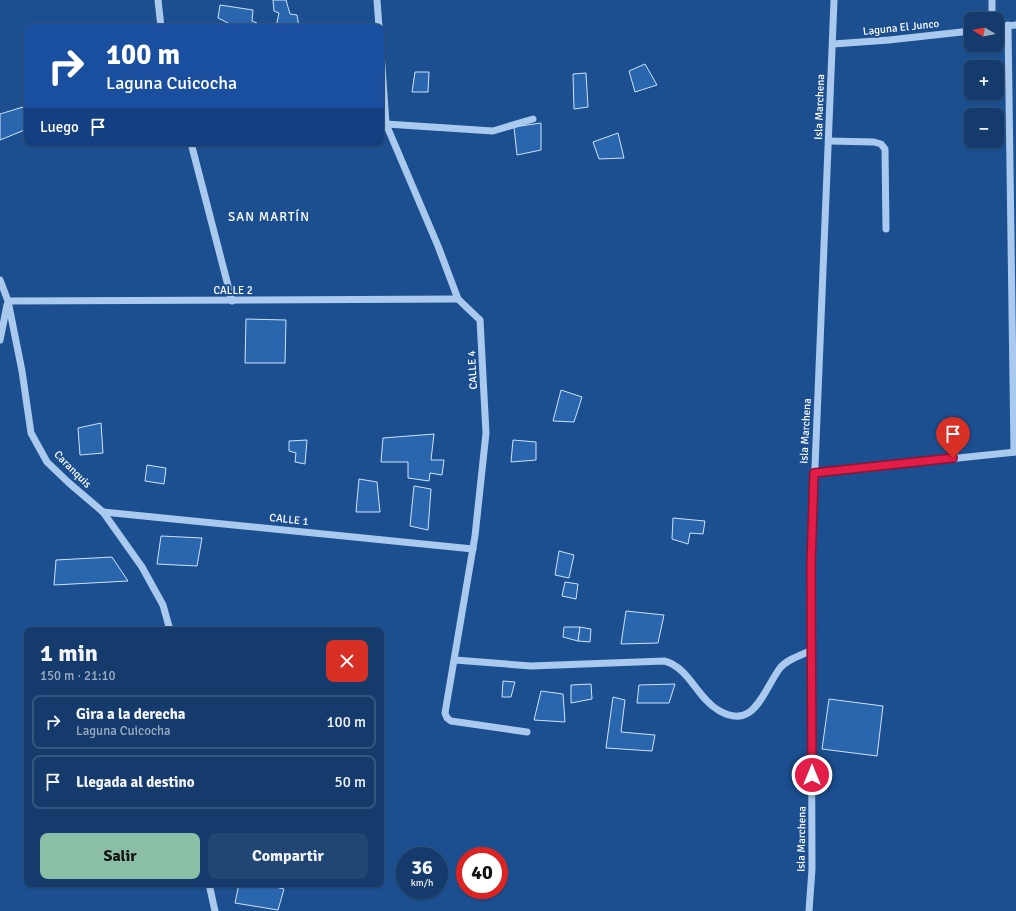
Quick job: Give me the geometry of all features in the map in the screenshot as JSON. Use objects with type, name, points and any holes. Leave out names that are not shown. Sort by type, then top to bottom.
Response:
[{"type":"street","points":[[158,0],[161,24]]},
{"type":"street","points":[[377,0],[379,24]]},
{"type":"street","name":"Isla Marchena","points":[[808,911],[812,869],[811,565],[834,0]]},
{"type":"street","points":[[992,0],[992,12]]},
{"type":"street","points":[[814,473],[1015,452],[1012,25]]},
{"type":"street","name":"Laguna El Junco","points":[[832,44],[964,32]]},
{"type":"street","name":"CALLE 4","points":[[384,95],[386,124],[438,246],[458,299],[480,320],[486,433],[473,549],[455,660],[445,708],[447,718],[451,721],[526,732]]},
{"type":"street","points":[[386,124],[493,131],[533,119]]},
{"type":"street","points":[[829,141],[874,142],[881,144],[885,149],[886,229]]},
{"type":"street","points":[[192,146],[232,301]]},
{"type":"street","name":"Caranquis","points":[[0,280],[8,301],[22,371],[31,433],[47,462],[103,512],[142,567],[163,605],[169,627]]},
{"type":"street","name":"CALLE 2","points":[[8,301],[458,299]]},
{"type":"street","points":[[0,340],[8,301]]},
{"type":"street","name":"CALLE 1","points":[[103,512],[473,549]]},
{"type":"street","points":[[455,660],[531,666],[664,661],[676,665],[716,709],[736,718],[752,711],[767,691],[781,667],[790,660],[812,650]]},
{"type":"street","points":[[210,887],[215,911]]},
{"type":"building","points":[[273,0],[286,0],[290,14],[297,15],[298,24],[277,24],[279,13],[274,11]]},
{"type":"building","points":[[220,5],[253,10],[252,21],[257,23],[228,24],[218,18]]},
{"type":"building","points":[[645,64],[657,85],[635,92],[629,71]]},
{"type":"building","points":[[415,72],[429,72],[428,92],[412,92]]},
{"type":"building","points":[[586,73],[588,107],[574,109],[573,74]]},
{"type":"building","points":[[23,107],[24,130],[0,140],[0,114]]},
{"type":"building","points":[[541,123],[541,150],[517,155],[514,127]]},
{"type":"building","points":[[618,133],[624,158],[599,159],[593,142]]},
{"type":"building","points":[[246,319],[286,320],[285,363],[245,363]]},
{"type":"building","points":[[561,390],[582,397],[574,422],[553,421]]},
{"type":"building","points":[[101,423],[103,453],[80,455],[78,428]]},
{"type":"building","points":[[434,434],[431,460],[444,460],[442,475],[430,473],[429,481],[408,478],[408,462],[381,462],[383,438]]},
{"type":"building","points":[[307,440],[305,464],[295,462],[296,453],[289,451],[289,441]]},
{"type":"building","points":[[513,440],[536,442],[536,460],[511,462]]},
{"type":"building","points":[[147,465],[166,468],[164,484],[145,481]]},
{"type":"building","points":[[359,479],[377,482],[380,512],[356,512]]},
{"type":"building","points":[[414,486],[431,489],[428,530],[410,526]]},
{"type":"building","points":[[673,518],[705,521],[703,534],[690,533],[688,544],[672,539]]},
{"type":"building","points":[[161,536],[202,538],[197,566],[157,564]]},
{"type":"building","points":[[559,551],[574,555],[569,578],[555,575]]},
{"type":"building","points":[[112,557],[128,581],[54,585],[56,560]]},
{"type":"building","points":[[565,582],[578,584],[576,599],[562,596]]},
{"type":"building","points":[[626,611],[664,615],[658,643],[621,644]]},
{"type":"building","points":[[564,627],[580,627],[578,641],[563,637]]},
{"type":"building","points":[[580,627],[591,629],[590,642],[578,641]]},
{"type":"building","points":[[503,681],[515,682],[511,697],[502,697]]},
{"type":"building","points":[[591,684],[592,699],[571,703],[571,685]]},
{"type":"building","points":[[675,684],[669,703],[637,703],[639,685]]},
{"type":"building","points":[[541,691],[563,694],[565,722],[534,720]]},
{"type":"building","points":[[613,697],[625,700],[621,732],[655,735],[652,751],[606,748]]},
{"type":"building","points":[[829,699],[883,706],[877,756],[822,749]]},
{"type":"building","points":[[238,887],[275,887],[284,889],[278,910],[235,903]]},
{"type":"district","name":"SAN MARTÍN","points":[[269,216]]},
{"type":"route","points":[[812,775],[811,565],[814,473],[953,458]]}]
